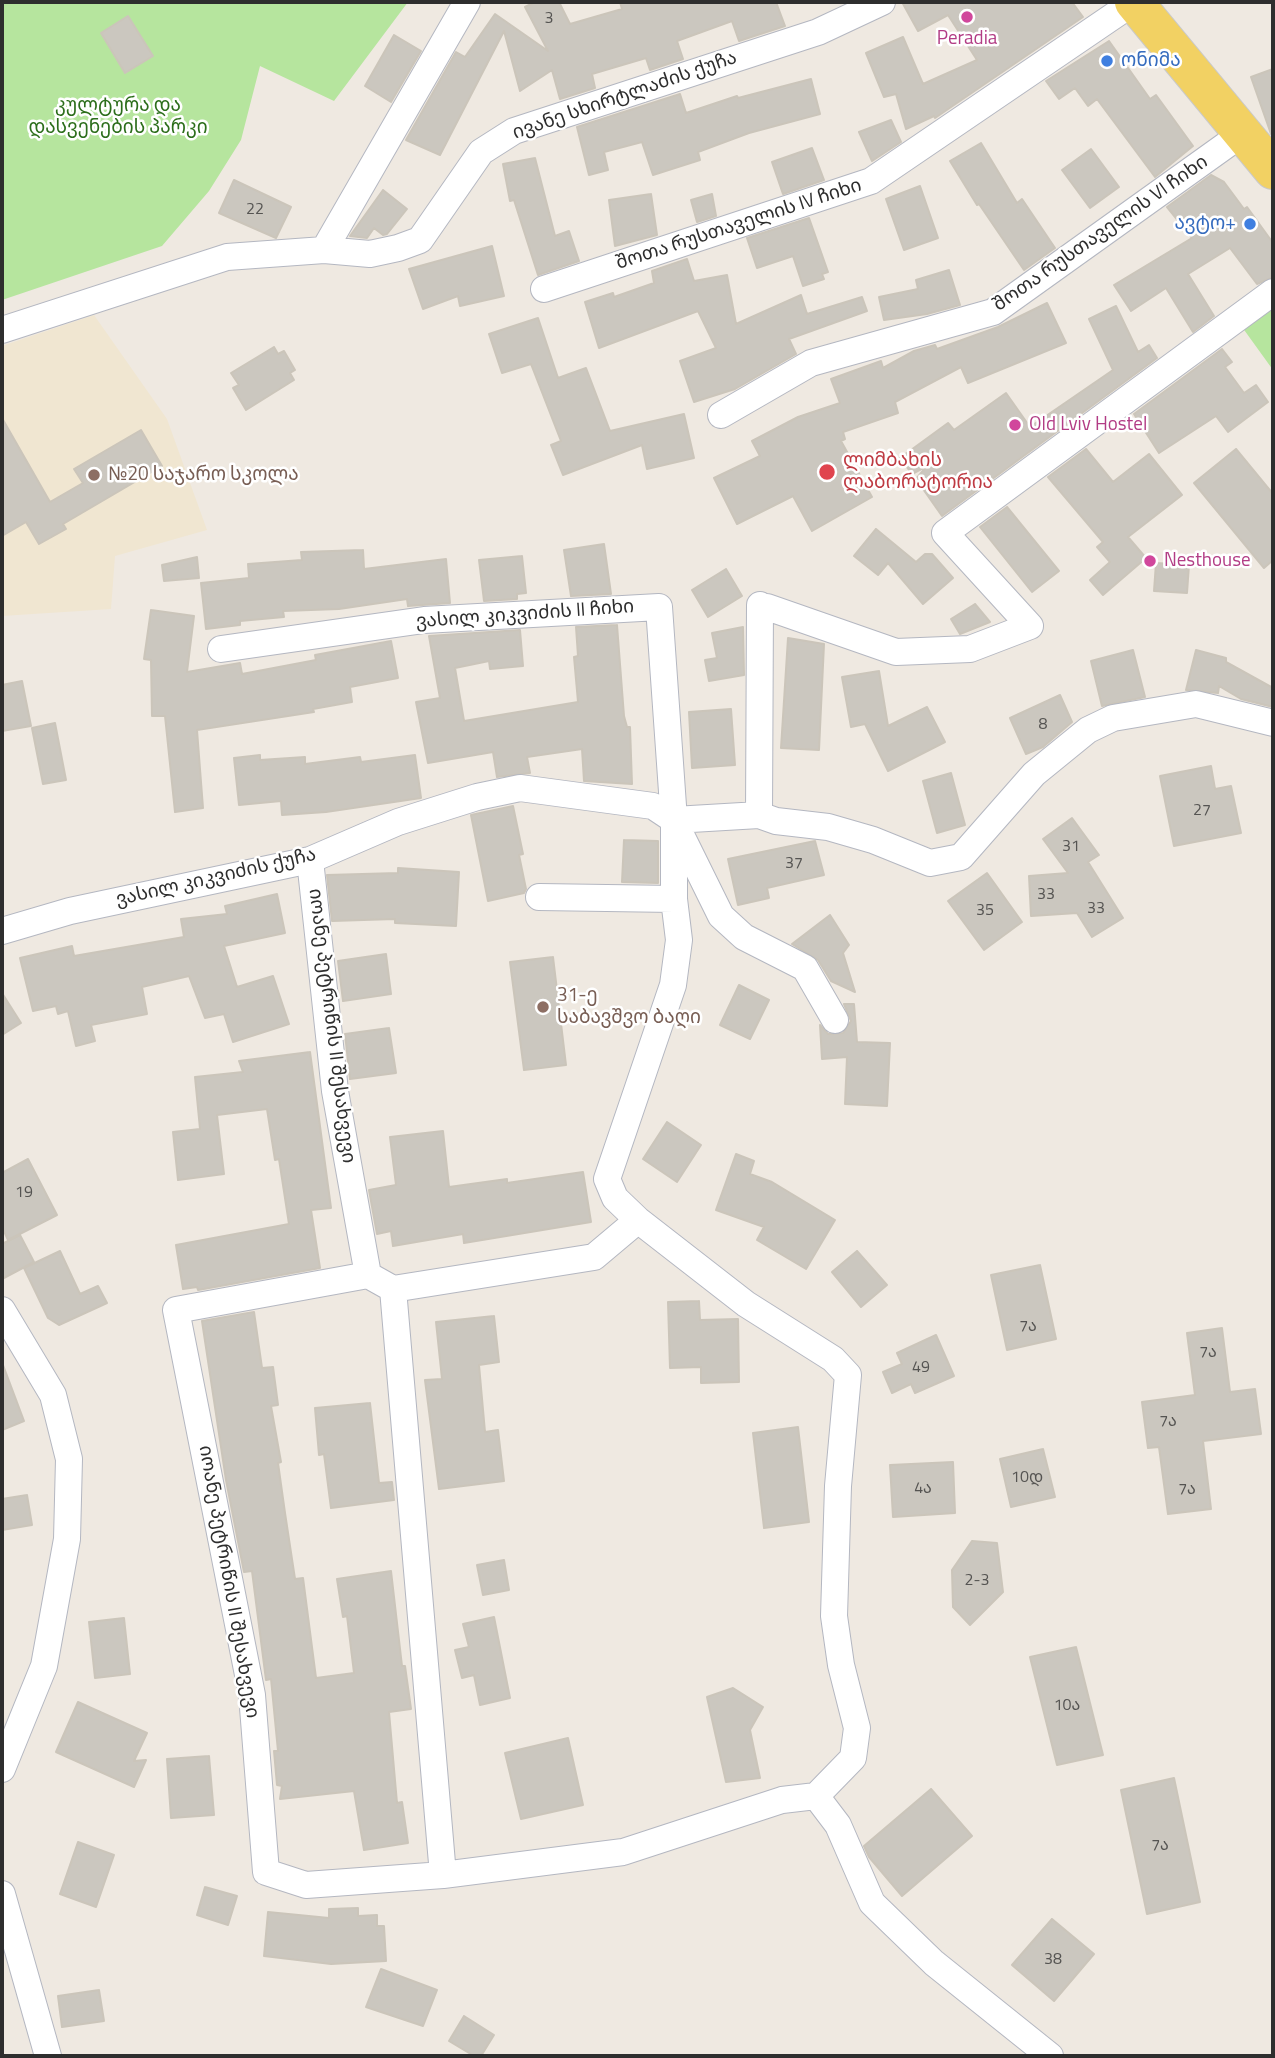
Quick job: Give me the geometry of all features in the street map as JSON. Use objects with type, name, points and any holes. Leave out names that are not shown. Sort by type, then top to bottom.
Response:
[{"type":"main road","points":[[1134,2],[1273,170]]},
{"type":"street","points":[[324,250],[467,2]]},
{"type":"street","name":"ივანე სხირტლაძის ქუჩა","points":[[2,330],[227,257],[324,250],[370,254],[420,240],[481,152],[514,131],[818,32],[882,2]]},
{"type":"street","name":"შოთა რუსთაველის IV ჩიხი","points":[[544,289],[871,181],[1134,2]]},
{"type":"street","name":"შოთა რუსთაველის VI ჩიხი","points":[[721,415],[811,363],[993,312],[1244,133]]},
{"type":"street","points":[[759,815],[764,606],[896,652],[970,649],[1030,626],[945,533],[1273,292]]},
{"type":"street","name":"ვასილ კიკვიძის II ჩიხი","points":[[221,649],[424,620],[659,607],[674,820]]},
{"type":"street","name":"ვასილ კიკვიძის ქუჩა","points":[[2,931],[70,911],[310,860],[398,822],[477,797],[520,788],[653,806],[674,820],[759,815],[776,821],[839,830],[930,863],[961,856],[1034,774],[1088,730],[1113,718],[1196,704],[1273,723]]},
{"type":"street","points":[[674,820],[674,899],[679,940],[673,985],[607,1179],[615,1198],[638,1220],[746,1304],[833,1359],[848,1375],[838,1486],[834,1616],[841,1665],[857,1728],[853,1758],[816,1796],[838,1825],[873,1903],[934,1962],[1050,2056]]},
{"type":"street","points":[[674,820],[694,867],[721,916],[744,937],[805,968],[835,1020]]},
{"type":"street","name":"იოანე პეტრიწის II შესახვევი","points":[[310,860],[335,1091],[368,1275],[176,1310],[252,1695],[266,1872],[306,1885],[443,1875],[623,1852],[782,1800],[816,1796]]},
{"type":"street","points":[[539,897],[674,899]]},
{"type":"street","points":[[368,1275],[393,1289],[594,1257],[638,1220]]},
{"type":"street","points":[[393,1289],[443,1875]]},
{"type":"street","points":[[2,1310],[53,1395],[69,1459],[67,1539],[44,1666],[2,1769]]},
{"type":"street","points":[[2,1894],[48,2056]]},
{"type":"shaded area","name":"№20 საჯარო სკოლა","points":[[94,315],[167,419],[207,530],[115,556],[111,609],[2,616],[2,346]]},
{"type":"green space","name":"კულტურა და დასვენების პარკი","points":[[2,2],[408,2],[334,101],[260,66],[241,140],[209,191],[162,246],[2,300]]},
{"type":"green space","points":[[1273,305],[1273,370],[1242,327]]},
{"type":"building","points":[[535,2],[559,2],[570,24],[622,9],[620,2],[776,2],[785,26],[739,41],[732,21],[677,41],[683,59],[650,70],[646,58],[592,74],[595,88],[560,99],[552,70],[520,91],[504,31],[440,155],[406,140],[456,52],[465,57],[495,14],[548,51],[525,7]]},
{"type":"building","points":[[902,2],[1072,2],[1083,17],[935,118],[934,116],[906,129],[896,94],[884,97],[866,53],[903,37],[923,84],[977,60],[948,15],[918,31]]},
{"type":"building","points":[[128,16],[153,56],[125,73],[101,33]]},
{"type":"building","points":[[394,35],[421,51],[391,102],[365,86]]},
{"type":"building","points":[[1109,41],[1150,99],[1156,95],[1193,146],[1155,177],[1097,99],[1088,106],[1075,88],[1059,99],[1046,81]]},
{"type":"building","points":[[1273,69],[1273,133],[1271,134],[1251,77]]},
{"type":"building","points":[[811,79],[820,114],[749,133],[698,152],[700,160],[653,175],[642,142],[604,152],[608,170],[589,175],[577,127],[680,94],[686,113],[737,96],[738,98]]},
{"type":"building","points":[[891,120],[901,142],[872,161],[859,132]]},
{"type":"building","points":[[981,143],[1017,203],[1022,199],[1055,248],[1024,270],[979,204],[977,205],[950,161]]},
{"type":"building","points":[[812,148],[824,180],[783,194],[772,162]]},
{"type":"building","points":[[1091,149],[1119,187],[1090,208],[1062,170]]},
{"type":"building","points":[[535,158],[555,236],[569,231],[579,261],[538,275],[514,200],[510,201],[503,164]]},
{"type":"building","points":[[1211,175],[1224,182],[1244,209],[1247,207],[1273,243],[1273,277],[1257,284],[1230,248],[1188,274],[1214,316],[1193,332],[1166,288],[1131,311],[1114,285],[1192,238],[1167,207]]},
{"type":"building","points":[[234,180],[291,207],[276,238],[219,213]]},
{"type":"building","points":[[920,186],[938,238],[904,250],[886,199]]},
{"type":"building","points":[[383,190],[407,209],[387,234],[383,235],[374,228],[367,238],[350,236]]},
{"type":"building","points":[[651,194],[657,235],[615,246],[609,200]]},
{"type":"building","points":[[712,194],[716,216],[697,222],[691,200]]},
{"type":"building","points":[[809,218],[828,272],[822,274],[824,279],[803,286],[793,256],[757,268],[747,238]]},
{"type":"building","points":[[492,246],[504,296],[460,306],[458,296],[423,309],[409,269]]},
{"type":"building","points":[[687,259],[694,281],[727,275],[736,324],[801,295],[807,314],[862,297],[867,311],[789,339],[796,354],[735,389],[694,402],[680,361],[716,348],[698,311],[599,348],[585,302],[613,293],[614,297],[654,283],[652,271]]},
{"type":"building","points":[[949,270],[960,305],[927,314],[884,320],[879,297],[918,289],[916,280]]},
{"type":"building","points":[[1047,303],[1066,343],[968,383],[961,367],[895,402],[898,413],[843,432],[845,439],[841,441],[872,497],[812,531],[793,496],[737,524],[714,478],[760,456],[752,441],[798,417],[840,403],[831,379],[881,361],[883,368],[914,351],[935,345],[937,349],[998,327]]},
{"type":"building","points":[[1116,306],[1138,352],[1149,345],[1157,358],[942,516],[916,479],[927,466],[912,474],[900,458],[948,423],[954,430],[1006,393],[1030,427],[1113,370],[1089,319]]},
{"type":"building","points":[[538,318],[558,378],[586,368],[610,431],[684,414],[694,458],[647,469],[642,445],[563,475],[551,445],[561,441],[531,364],[502,373],[489,334]]},
{"type":"building","points":[[274,347],[278,354],[284,351],[295,370],[290,373],[294,380],[246,410],[233,388],[239,385],[231,373]]},
{"type":"building","points":[[1222,349],[1232,362],[1225,367],[1244,393],[1256,385],[1268,402],[1228,432],[1216,416],[1159,453],[1134,414]]},
{"type":"building","points":[[2,418],[50,502],[83,483],[74,469],[141,430],[162,466],[63,524],[66,529],[39,544],[26,522],[2,536]]},
{"type":"building","points":[[1086,449],[1113,482],[1149,454],[1182,495],[1128,537],[1146,558],[1103,595],[1090,580],[1110,562],[1097,547],[1103,542],[1048,477]]},
{"type":"building","points":[[1236,449],[1273,494],[1273,560],[1264,568],[1194,483]]},
{"type":"building","points":[[1007,507],[1059,571],[1032,592],[980,527]]},
{"type":"building","points":[[876,529],[916,562],[925,554],[932,554],[953,578],[923,604],[888,563],[878,575],[854,556]]},
{"type":"building","points":[[604,544],[611,594],[571,596],[564,550]]},
{"type":"building","points":[[363,550],[364,569],[446,559],[450,603],[408,606],[407,599],[339,609],[283,611],[284,617],[240,621],[240,625],[206,629],[201,583],[249,578],[248,564],[302,560],[301,552]]},
{"type":"building","points":[[522,556],[526,593],[517,594],[517,599],[484,601],[479,560]]},
{"type":"building","points":[[197,557],[199,578],[164,581],[162,565]]},
{"type":"building","points":[[1156,563],[1189,565],[1187,593],[1154,591]]},
{"type":"building","points":[[726,569],[742,596],[708,617],[692,590]]},
{"type":"building","points":[[975,604],[990,622],[960,634],[951,619]]},
{"type":"building","points":[[151,610],[194,616],[187,672],[240,663],[242,674],[316,660],[315,655],[391,641],[398,678],[350,687],[352,702],[313,709],[314,712],[197,730],[203,808],[175,812],[165,716],[152,716],[151,660],[144,659]]},
{"type":"building","points":[[617,625],[624,716],[627,727],[630,727],[632,784],[584,781],[582,749],[527,757],[530,773],[497,777],[493,752],[428,763],[416,702],[440,698],[429,636],[520,630],[523,666],[490,669],[489,661],[455,668],[464,721],[578,702],[574,657],[578,656],[576,627]]},
{"type":"building","points":[[743,627],[744,675],[709,681],[705,660],[717,658],[712,633]]},
{"type":"building","points":[[788,638],[824,644],[819,750],[781,748]]},
{"type":"building","points":[[1133,650],[1145,697],[1102,706],[1091,661]]},
{"type":"building","points":[[1196,650],[1226,658],[1226,662],[1273,688],[1273,707],[1241,699],[1219,686],[1218,693],[1186,690]]},
{"type":"building","points":[[879,671],[888,726],[927,707],[945,742],[888,771],[865,724],[851,727],[842,677]]},
{"type":"building","points":[[22,681],[31,726],[2,731],[2,685]]},
{"type":"building","points":[[1060,695],[1072,722],[1043,747],[1026,754],[1010,718]]},
{"type":"building","points":[[731,709],[735,765],[692,768],[689,712]]},
{"type":"building","points":[[55,723],[66,780],[43,784],[32,728]]},
{"type":"building","points":[[260,755],[260,760],[305,757],[305,764],[360,757],[361,762],[415,755],[421,798],[326,812],[282,815],[281,801],[239,805],[234,758]]},
{"type":"building","points":[[1211,766],[1215,789],[1231,786],[1241,833],[1174,846],[1160,776]]},
{"type":"building","points":[[951,773],[965,825],[937,833],[923,781]]},
{"type":"building","points":[[513,806],[523,854],[519,855],[526,889],[524,893],[488,901],[471,815]]},
{"type":"building","points":[[1072,818],[1099,855],[1088,862],[1123,918],[1092,937],[1077,913],[1031,916],[1029,876],[1068,873],[1043,839]]},
{"type":"building","points":[[624,840],[658,841],[658,883],[622,882]]},
{"type":"building","points":[[815,841],[824,875],[767,888],[769,898],[738,905],[728,859]]},
{"type":"building","points":[[398,868],[459,872],[456,926],[395,923],[395,919],[332,921],[327,875],[398,873]]},
{"type":"building","points":[[987,873],[1022,922],[984,950],[948,901]]},
{"type":"building","points":[[277,894],[285,933],[224,946],[237,987],[273,976],[289,1024],[233,1042],[224,1014],[205,1018],[189,976],[142,987],[147,1014],[91,1025],[95,1041],[76,1046],[68,1011],[58,1014],[56,1006],[33,1011],[20,958],[72,946],[74,956],[184,937],[181,919],[227,914],[225,906]]},
{"type":"building","points":[[830,915],[849,945],[843,953],[855,992],[831,981],[818,960],[792,944]]},
{"type":"building","points":[[386,954],[391,994],[343,1001],[338,961]]},
{"type":"building","points":[[553,957],[566,1065],[524,1070],[510,962]]},
{"type":"building","points":[[739,985],[769,1000],[750,1039],[720,1025]]},
{"type":"building","points":[[2,993],[21,1023],[2,1035]]},
{"type":"building","points":[[844,1004],[854,1004],[857,1042],[890,1043],[887,1106],[845,1104],[847,1057],[822,1059],[820,1025],[828,1034],[843,1033],[851,1021]]},
{"type":"building","points":[[389,1028],[396,1073],[350,1079],[345,1034]]},
{"type":"building","points":[[310,1052],[331,1208],[311,1210],[320,1268],[198,1290],[197,1287],[183,1289],[176,1245],[289,1224],[279,1159],[275,1160],[267,1109],[217,1115],[224,1174],[178,1180],[173,1132],[200,1129],[195,1077],[243,1072],[239,1061]]},
{"type":"building","points":[[667,1122],[701,1145],[677,1182],[643,1159]]},
{"type":"building","points":[[443,1131],[449,1187],[507,1179],[507,1183],[583,1172],[591,1222],[464,1243],[463,1234],[393,1246],[391,1231],[377,1234],[369,1190],[396,1185],[390,1137]]},
{"type":"building","points":[[736,1154],[754,1161],[750,1174],[772,1182],[835,1220],[806,1269],[757,1240],[764,1227],[716,1210]]},
{"type":"building","points":[[28,1159],[57,1215],[8,1240],[2,1227],[2,1173]]},
{"type":"building","points":[[20,1235],[34,1262],[2,1279],[2,1244]]},
{"type":"building","points":[[60,1251],[80,1294],[98,1286],[107,1303],[59,1325],[48,1318],[24,1268]]},
{"type":"building","points":[[857,1251],[887,1285],[861,1307],[832,1272]]},
{"type":"building","points":[[1040,1265],[1056,1339],[1007,1350],[991,1275]]},
{"type":"building","points":[[699,1301],[700,1320],[738,1319],[739,1382],[701,1383],[701,1367],[670,1368],[668,1302]]},
{"type":"building","points":[[254,1312],[262,1368],[273,1367],[278,1405],[271,1406],[281,1462],[278,1463],[295,1579],[303,1578],[316,1678],[354,1673],[347,1616],[343,1617],[337,1579],[391,1571],[402,1666],[405,1666],[411,1709],[389,1712],[397,1803],[402,1802],[408,1843],[364,1850],[354,1791],[280,1799],[282,1786],[277,1785],[274,1751],[278,1751],[271,1679],[266,1680],[252,1571],[244,1572],[226,1480],[202,1321]]},
{"type":"building","points":[[494,1316],[499,1362],[479,1365],[485,1432],[498,1430],[504,1481],[439,1489],[425,1380],[442,1379],[436,1322]]},
{"type":"building","points":[[1222,1328],[1230,1392],[1255,1389],[1261,1434],[1203,1441],[1211,1509],[1168,1514],[1159,1447],[1148,1448],[1142,1402],[1195,1395],[1187,1333]]},
{"type":"building","points":[[936,1335],[954,1376],[915,1393],[911,1384],[892,1393],[883,1372],[902,1364],[897,1353]]},
{"type":"building","points":[[2,1366],[24,1421],[2,1430]]},
{"type":"building","points":[[370,1403],[379,1483],[392,1482],[394,1500],[331,1508],[324,1454],[319,1455],[315,1408]]},
{"type":"building","points":[[798,1427],[809,1522],[764,1528],[753,1433]]},
{"type":"building","points":[[1043,1449],[1055,1497],[1011,1507],[1000,1459]]},
{"type":"building","points":[[953,1462],[955,1513],[893,1517],[890,1465]]},
{"type":"building","points":[[27,1495],[32,1525],[2,1530],[2,1499]]},
{"type":"building","points":[[972,1541],[997,1543],[1003,1592],[970,1625],[953,1607],[952,1570]]},
{"type":"building","points":[[504,1560],[509,1590],[483,1595],[477,1565]]},
{"type":"building","points":[[494,1617],[510,1698],[480,1705],[474,1675],[462,1678],[455,1650],[469,1647],[463,1624]]},
{"type":"building","points":[[124,1618],[130,1674],[95,1678],[89,1622]]},
{"type":"building","points":[[1076,1647],[1103,1755],[1057,1765],[1030,1657]]},
{"type":"building","points":[[733,1688],[763,1707],[750,1730],[760,1778],[726,1782],[707,1697]]},
{"type":"building","points":[[78,1702],[147,1733],[134,1761],[146,1760],[134,1787],[56,1752]]},
{"type":"building","points":[[568,1738],[583,1805],[521,1819],[505,1753]]},
{"type":"building","points":[[209,1756],[214,1815],[171,1818],[167,1759]]},
{"type":"building","points":[[1174,1778],[1200,1902],[1147,1914],[1121,1790]]},
{"type":"building","points":[[931,1789],[972,1836],[902,1896],[869,1857],[864,1846]]},
{"type":"building","points":[[78,1842],[114,1855],[96,1907],[60,1894]]},
{"type":"building","points":[[205,1887],[237,1896],[228,1925],[197,1915]]},
{"type":"building","points":[[358,1908],[358,1916],[377,1915],[377,1926],[384,1926],[386,1961],[331,1964],[264,1956],[268,1912],[329,1918],[329,1909]]},
{"type":"building","points":[[1052,1919],[1094,1954],[1054,2001],[1012,1965]]},
{"type":"building","points":[[381,1969],[437,1990],[423,2026],[366,2007]]},
{"type":"building","points":[[99,1990],[104,2021],[62,2027],[58,1996]]},
{"type":"building","points":[[464,2016],[494,2035],[481,2056],[474,2056],[449,2041]]},
{"type":"place","name":"Peradia","points":[[967,17]]},
{"type":"place","name":"ონიმა","points":[[1107,61]]},
{"type":"place","name":"ავტო+","points":[[1250,224]]},
{"type":"place","name":"Old Lviv Hostel","points":[[1015,425]]},
{"type":"place","name":"ლიმბახის ლაბორატორია","points":[[827,472]]},
{"type":"place","name":"№20 საჯარო სკოლა","points":[[94,475]]},
{"type":"place","name":"Nesthouse","points":[[1150,561]]},
{"type":"place","name":"31-ე საბავშვო ბაღი","points":[[543,1007]]}]
